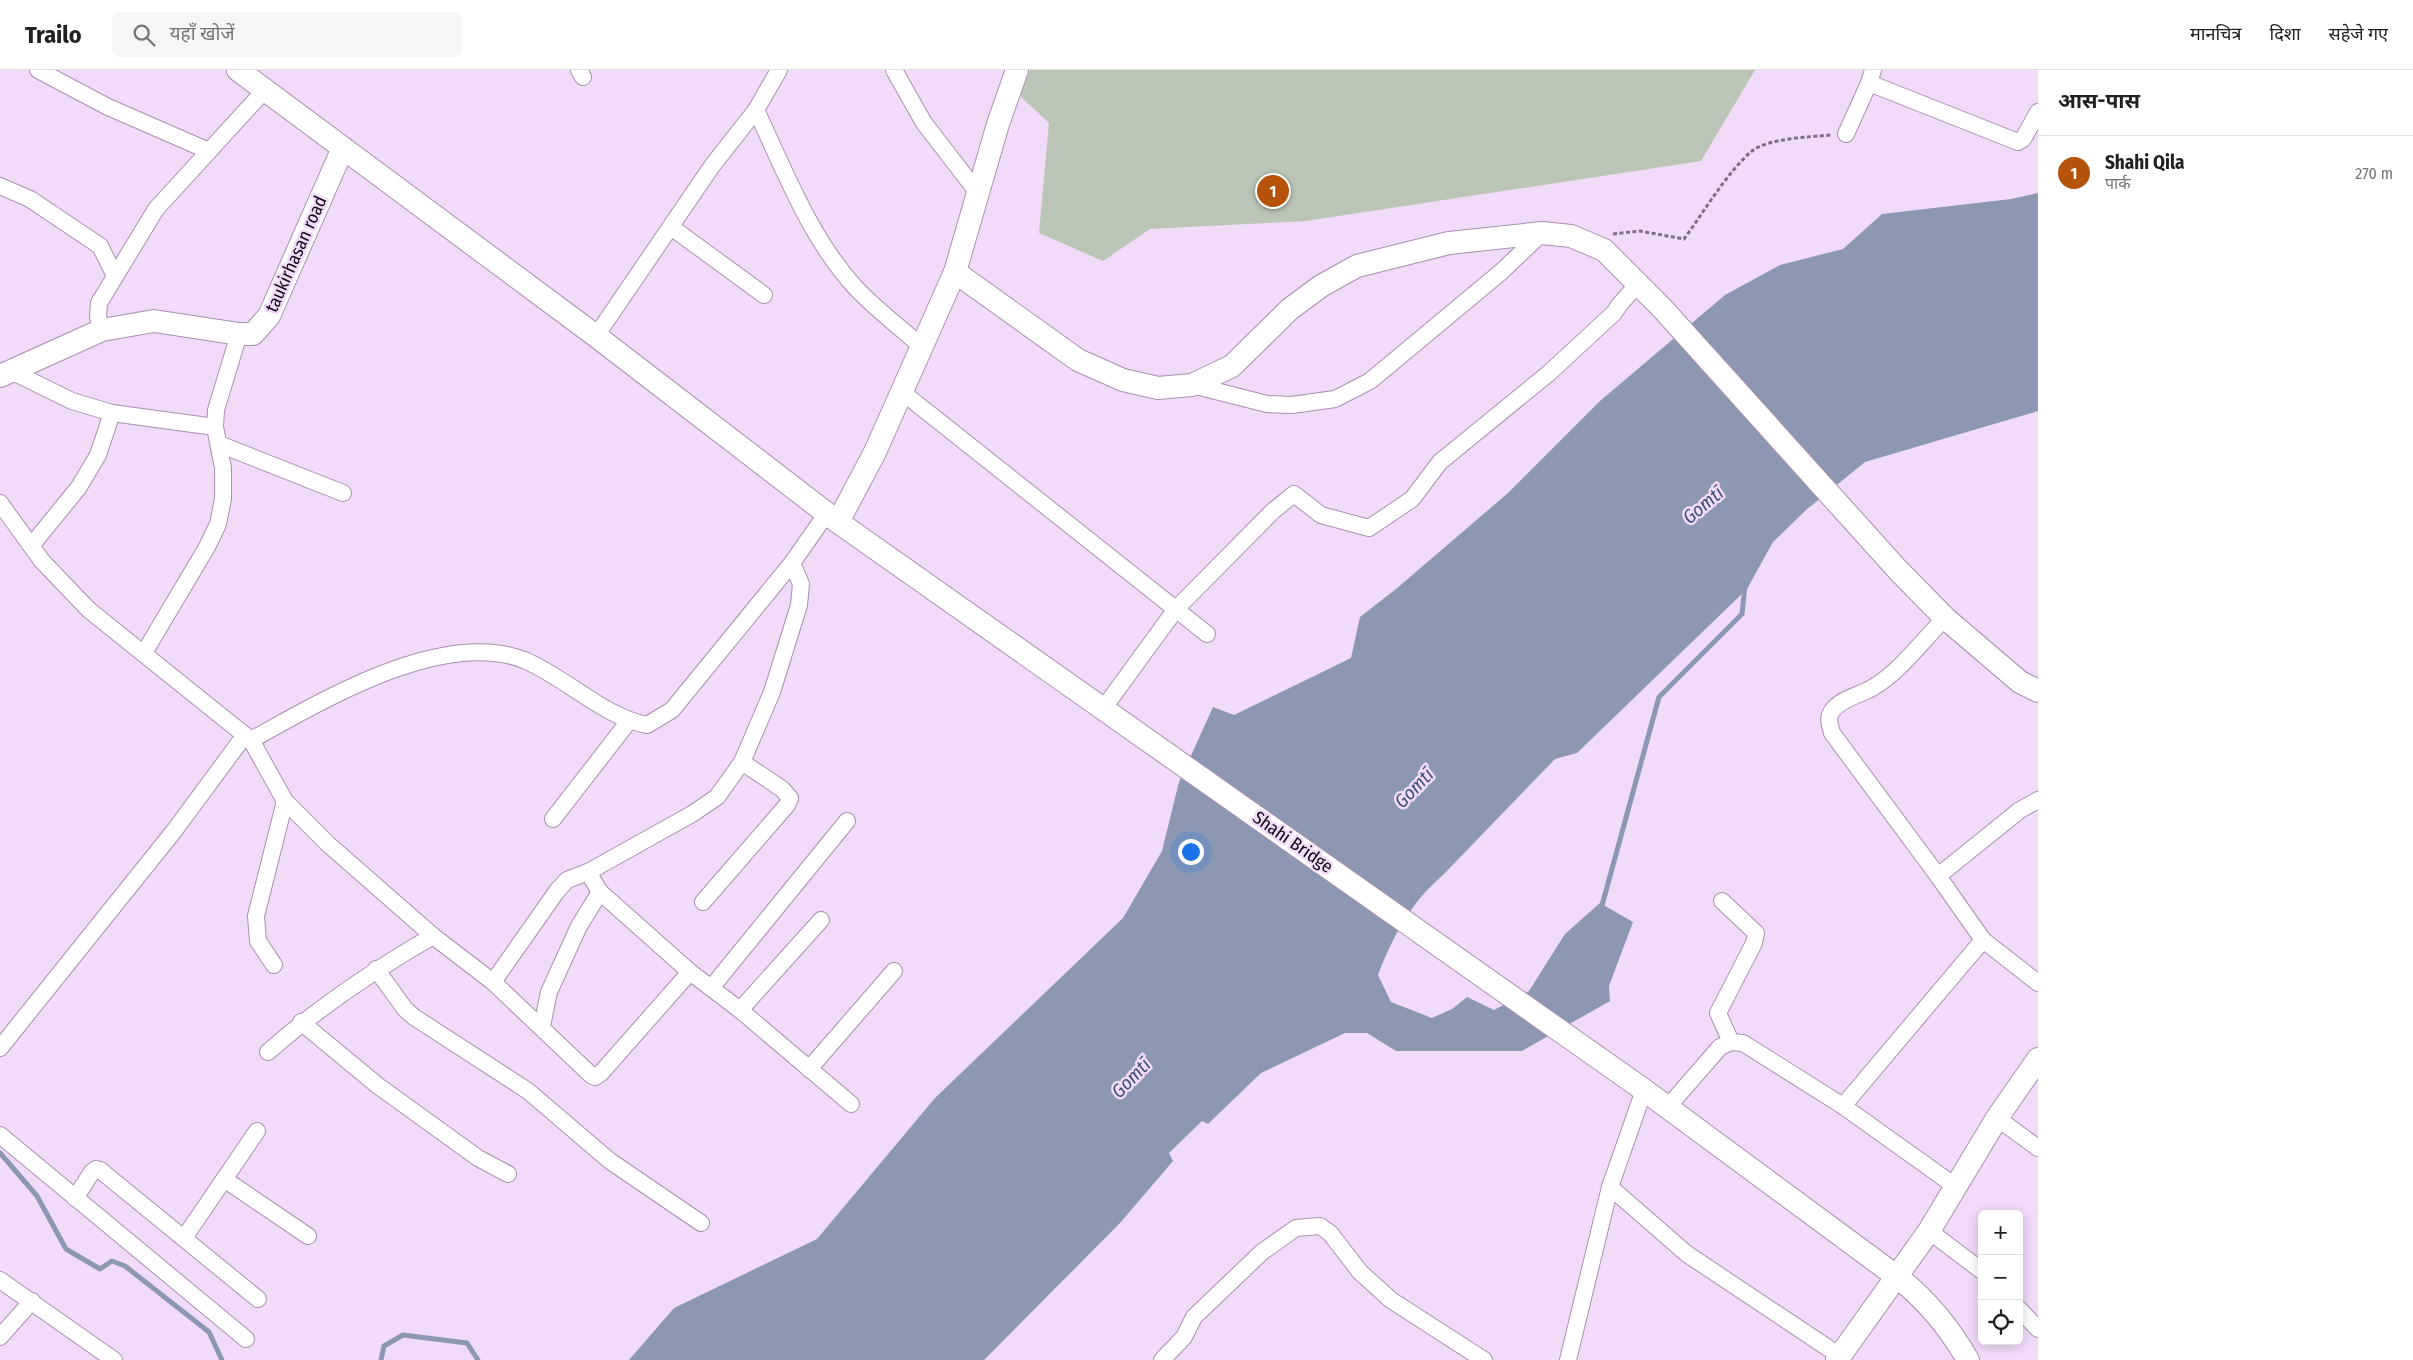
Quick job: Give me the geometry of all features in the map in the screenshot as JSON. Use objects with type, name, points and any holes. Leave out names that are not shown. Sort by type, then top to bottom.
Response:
[{"type":"main road","name":"Shahi Bridge","points":[[238,70],[262,80],[343,148],[596,336],[832,518],[1644,1090],[1896,1276],[1916,1291],[1934,1310],[1968,1360]]},
{"type":"main road","points":[[832,518],[874,452],[955,272],[1017,70]]},
{"type":"main road","name":"taukirhasan road","points":[[6,374],[102,330],[154,321],[239,334],[253,334],[269,316],[343,148]]},
{"type":"main road","points":[[955,272],[1078,360],[1123,380],[1158,388],[1192,385],[1232,366],[1290,309],[1321,286],[1357,266],[1449,243],[1542,233],[1572,236],[1604,250],[1662,308],[1897,569],[1944,618],[2020,682],[2038,691]]},
{"type":"main road","points":[[1839,1358],[1929,1230],[1997,1118],[2038,1059]]},
{"type":"street","points":[[38,70],[108,107],[209,151]]},
{"type":"street","points":[[596,336],[712,166],[756,110],[779,70]]},
{"type":"street","points":[[894,70],[924,123],[978,193]]},
{"type":"street","points":[[1846,134],[1871,76],[2018,142],[2023,139],[2038,112]]},
{"type":"street","points":[[102,330],[98,318],[99,303],[156,209],[209,151],[262,80]]},
{"type":"street","points":[[756,110],[796,195],[826,251],[854,287],[922,347]]},
{"type":"street","points":[[0,186],[30,199],[100,246],[116,276]]},
{"type":"street","points":[[671,227],[764,295]]},
{"type":"street","points":[[1192,385],[1267,404],[1292,405],[1335,399],[1370,381],[1501,272],[1542,233]]},
{"type":"street","points":[[1103,709],[1176,609],[1273,511],[1294,494],[1321,515],[1368,528],[1412,499],[1440,462],[1549,373],[1614,313],[1638,284]]},
{"type":"street","points":[[144,653],[208,547],[218,524],[223,491],[223,468],[215,427],[216,410],[239,334]]},
{"type":"street","points":[[6,374],[72,401],[112,413],[215,427]]},
{"type":"street","points":[[902,392],[1207,634]]},
{"type":"street","points":[[31,546],[79,487],[98,455],[112,413]]},
{"type":"street","points":[[219,444],[343,493]]},
{"type":"street","points":[[0,503],[42,561],[89,610],[248,737],[285,801],[328,844],[432,936],[493,982],[595,1077],[601,1073],[690,972]]},
{"type":"street","points":[[0,1048],[248,737],[391,671],[440,656],[486,653],[523,660],[555,676],[629,722],[647,725],[672,710],[792,563],[832,518]]},
{"type":"street","points":[[493,982],[557,891],[567,880],[588,872],[692,814],[717,797],[742,762],[772,692],[800,605],[801,584],[792,563]]},
{"type":"street","points":[[1944,618],[1888,676],[1872,688],[1838,704],[1831,712],[1828,721],[1832,733],[1983,940],[2038,983]]},
{"type":"street","points":[[553,819],[629,722]]},
{"type":"street","points":[[703,902],[787,805],[790,798],[782,789],[742,762]]},
{"type":"street","points":[[1938,876],[2020,810],[2038,800]]},
{"type":"street","points":[[274,965],[258,941],[256,916],[285,801]]},
{"type":"street","points":[[711,988],[847,820]]},
{"type":"street","points":[[588,872],[600,892],[690,972],[740,1010],[851,1104]]},
{"type":"street","points":[[542,1026],[549,992],[579,926],[600,892]]},
{"type":"street","points":[[1722,901],[1756,933],[1754,943],[1718,1013],[1731,1042]]},
{"type":"street","points":[[740,1010],[821,920]]},
{"type":"street","points":[[268,1052],[301,1022],[376,969],[432,936]]},
{"type":"street","points":[[1843,1106],[1983,940]]},
{"type":"street","points":[[376,969],[405,1009],[414,1017],[528,1091],[610,1160],[702,1223]]},
{"type":"street","points":[[809,1069],[894,971]]},
{"type":"street","points":[[301,1022],[377,1085],[478,1158],[508,1174]]},
{"type":"street","points":[[1667,1108],[1720,1046],[1731,1042],[1743,1043],[1843,1106],[1954,1186]]},
{"type":"street","points":[[1568,1360],[1610,1187],[1644,1090]]},
{"type":"street","points":[[1997,1118],[2038,1148]]},
{"type":"street","points":[[184,1238],[257,1130]]},
{"type":"street","points":[[0,1135],[246,1339]]},
{"type":"street","points":[[75,1198],[92,1172],[96,1169],[100,1170],[258,1299]]},
{"type":"street","points":[[224,1179],[308,1236]]},
{"type":"street","points":[[1610,1187],[1687,1254],[1839,1358]]},
{"type":"street","points":[[1162,1360],[1184,1337],[1190,1322],[1197,1314],[1262,1252],[1296,1228],[1320,1226],[1330,1232],[1360,1272],[1391,1300],[1484,1360]]},
{"type":"street","points":[[1929,1230],[1978,1268]]},
{"type":"street","points":[[0,1280],[114,1360]]},
{"type":"street","points":[[0,1337],[32,1301]]},
{"type":"street","points":[[2023,1313],[2038,1329]]},
{"type":"path","points":[[1595,247],[1612,234],[1624,231],[1640,231],[1684,239],[1725,182],[1753,150],[1776,141],[1846,134]]},
{"type":"green space","points":[[1030,70],[1755,70],[1701,161],[1306,221],[1150,229],[1103,261],[1039,233],[1049,123],[1020,96]]},
{"type":"water","name":"Gomtī","points":[[2038,193],[2038,411],[1865,462],[1806,510],[1773,542],[1747,589],[1577,753],[1555,759],[1432,885],[1404,920],[1378,975],[1391,1002],[1432,1018],[1452,1009],[1467,997],[1494,1010],[1529,991],[1565,934],[1600,903],[1633,922],[1609,986],[1610,1001],[1522,1051],[1396,1051],[1367,1033],[1345,1033],[1261,1073],[1208,1124],[1202,1121],[1169,1153],[1173,1161],[1120,1223],[984,1360],[629,1360],[674,1308],[817,1239],[935,1098],[1123,918],[1162,851],[1179,782],[1213,707],[1234,715],[1351,658],[1360,617],[1396,589],[1508,493],[1600,401],[1725,295],[1780,265],[1843,249],[1882,214],[2011,199]]},
{"type":"waterway","points":[[1601,909],[1659,697],[1742,614],[1745,585]]},
{"type":"waterway","points":[[0,1153],[37,1196],[66,1249],[100,1269],[112,1261],[125,1266],[209,1332],[222,1360]]},
{"type":"waterway","points":[[381,1360],[384,1346],[403,1335],[467,1343],[478,1360]]},
{"type":"place","name":"Shahi Qila","points":[[1273,191]]}]
